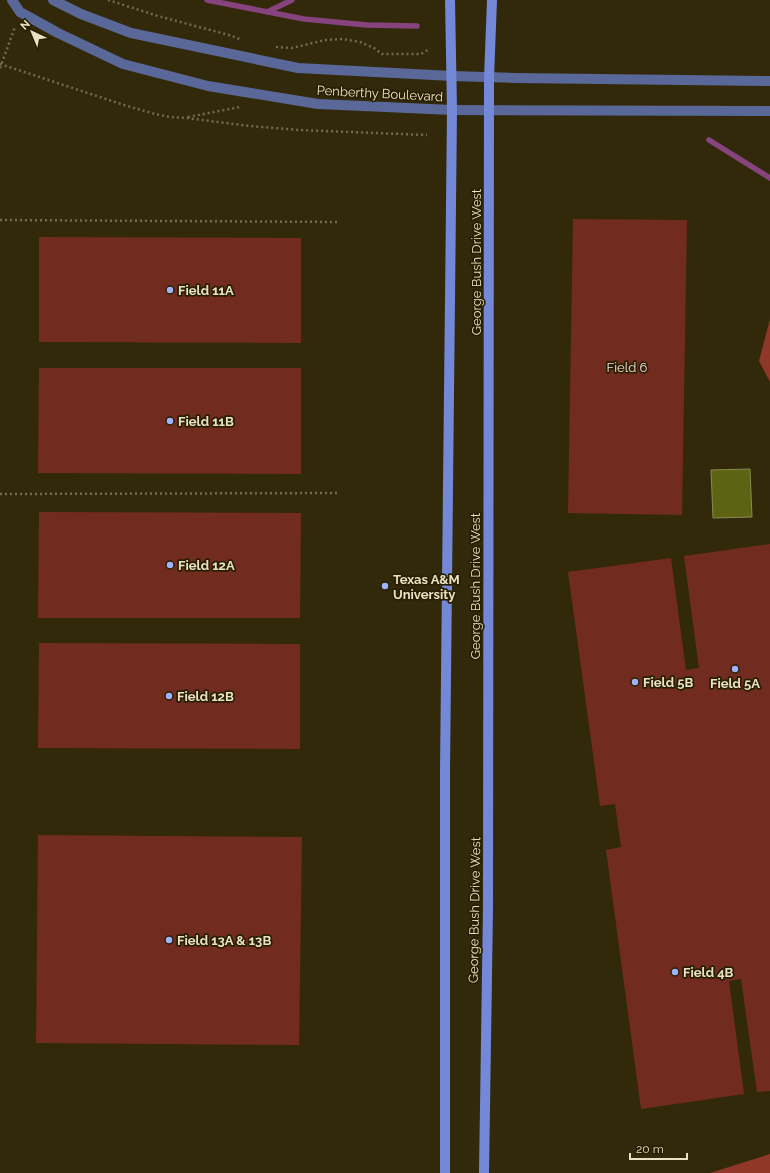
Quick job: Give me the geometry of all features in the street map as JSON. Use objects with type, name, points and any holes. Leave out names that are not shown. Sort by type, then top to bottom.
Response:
[{"type":"main road","name":"George Bush Drive West","points":[[445,1173],[445,771],[452,110],[450,0]]},
{"type":"main road","name":"George Bush Drive West","points":[[484,1173],[488,908],[489,78],[492,0]]},
{"type":"street","name":"Penberthy Boulevard","points":[[12,0],[20,12],[58,33],[123,64],[208,86],[318,104],[489,111],[770,112]]},
{"type":"street","name":"Penberthy Boulevard","points":[[53,0],[82,14],[131,33],[298,68],[489,78],[770,81]]},
{"type":"path","points":[[108,0],[243,40]]},
{"type":"path","points":[[15,27],[0,66],[155,114],[292,130],[427,135]]},
{"type":"path","points":[[273,47],[292,48],[325,40],[342,39],[360,42],[374,48],[382,54],[421,54],[428,50]]},
{"type":"path","points":[[186,118],[247,106]]},
{"type":"path","points":[[0,220],[340,222]]},
{"type":"path","points":[[0,494],[340,493]]},
{"type":"green space","name":"Field 6","points":[[573,219],[687,220],[682,515],[568,513]]},
{"type":"green space","name":"Field 11A","points":[[39,237],[301,238],[301,343],[39,342]]},
{"type":"green space","name":"Field 11B","points":[[39,368],[301,368],[301,474],[38,473]]},
{"type":"green space","name":"Field 12A","points":[[39,512],[301,513],[300,618],[38,618]]},
{"type":"green space","points":[[770,544],[770,1091],[757,1092],[741,979],[729,981],[744,1094],[641,1109],[606,850],[621,847],[615,804],[600,806],[568,572],[671,558],[686,670],[699,668],[684,556]]},
{"type":"green space","name":"Field 12B","points":[[39,643],[300,644],[300,749],[38,748]]},
{"type":"green space","name":"Field 13A & 13B","points":[[38,835],[302,837],[299,1045],[36,1043]]},
{"type":"shaded area","points":[[770,319],[770,382],[759,361]]},
{"type":"shaded area","points":[[770,1154],[770,1173],[710,1173]]},
{"type":"building","points":[[750,469],[752,517],[713,518],[711,470]]},
{"type":"waterway","points":[[207,0],[304,19],[367,25],[417,26]]},
{"type":"waterway","points":[[267,12],[292,0]]},
{"type":"waterway","points":[[709,140],[770,178]]},
{"type":"place","name":"Field 11A","points":[[170,290]]},
{"type":"place","name":"Field 11B","points":[[170,421]]},
{"type":"place","name":"Field 12A","points":[[170,565]]},
{"type":"place","name":"Texas A&M University","points":[[385,586]]},
{"type":"place","name":"Field 5A","points":[[735,669]]},
{"type":"place","name":"Field 5B","points":[[635,682]]},
{"type":"place","name":"Field 12B","points":[[169,696]]},
{"type":"place","name":"Field 13A & 13B","points":[[169,940]]},
{"type":"place","name":"Field 4B","points":[[675,972]]}]
